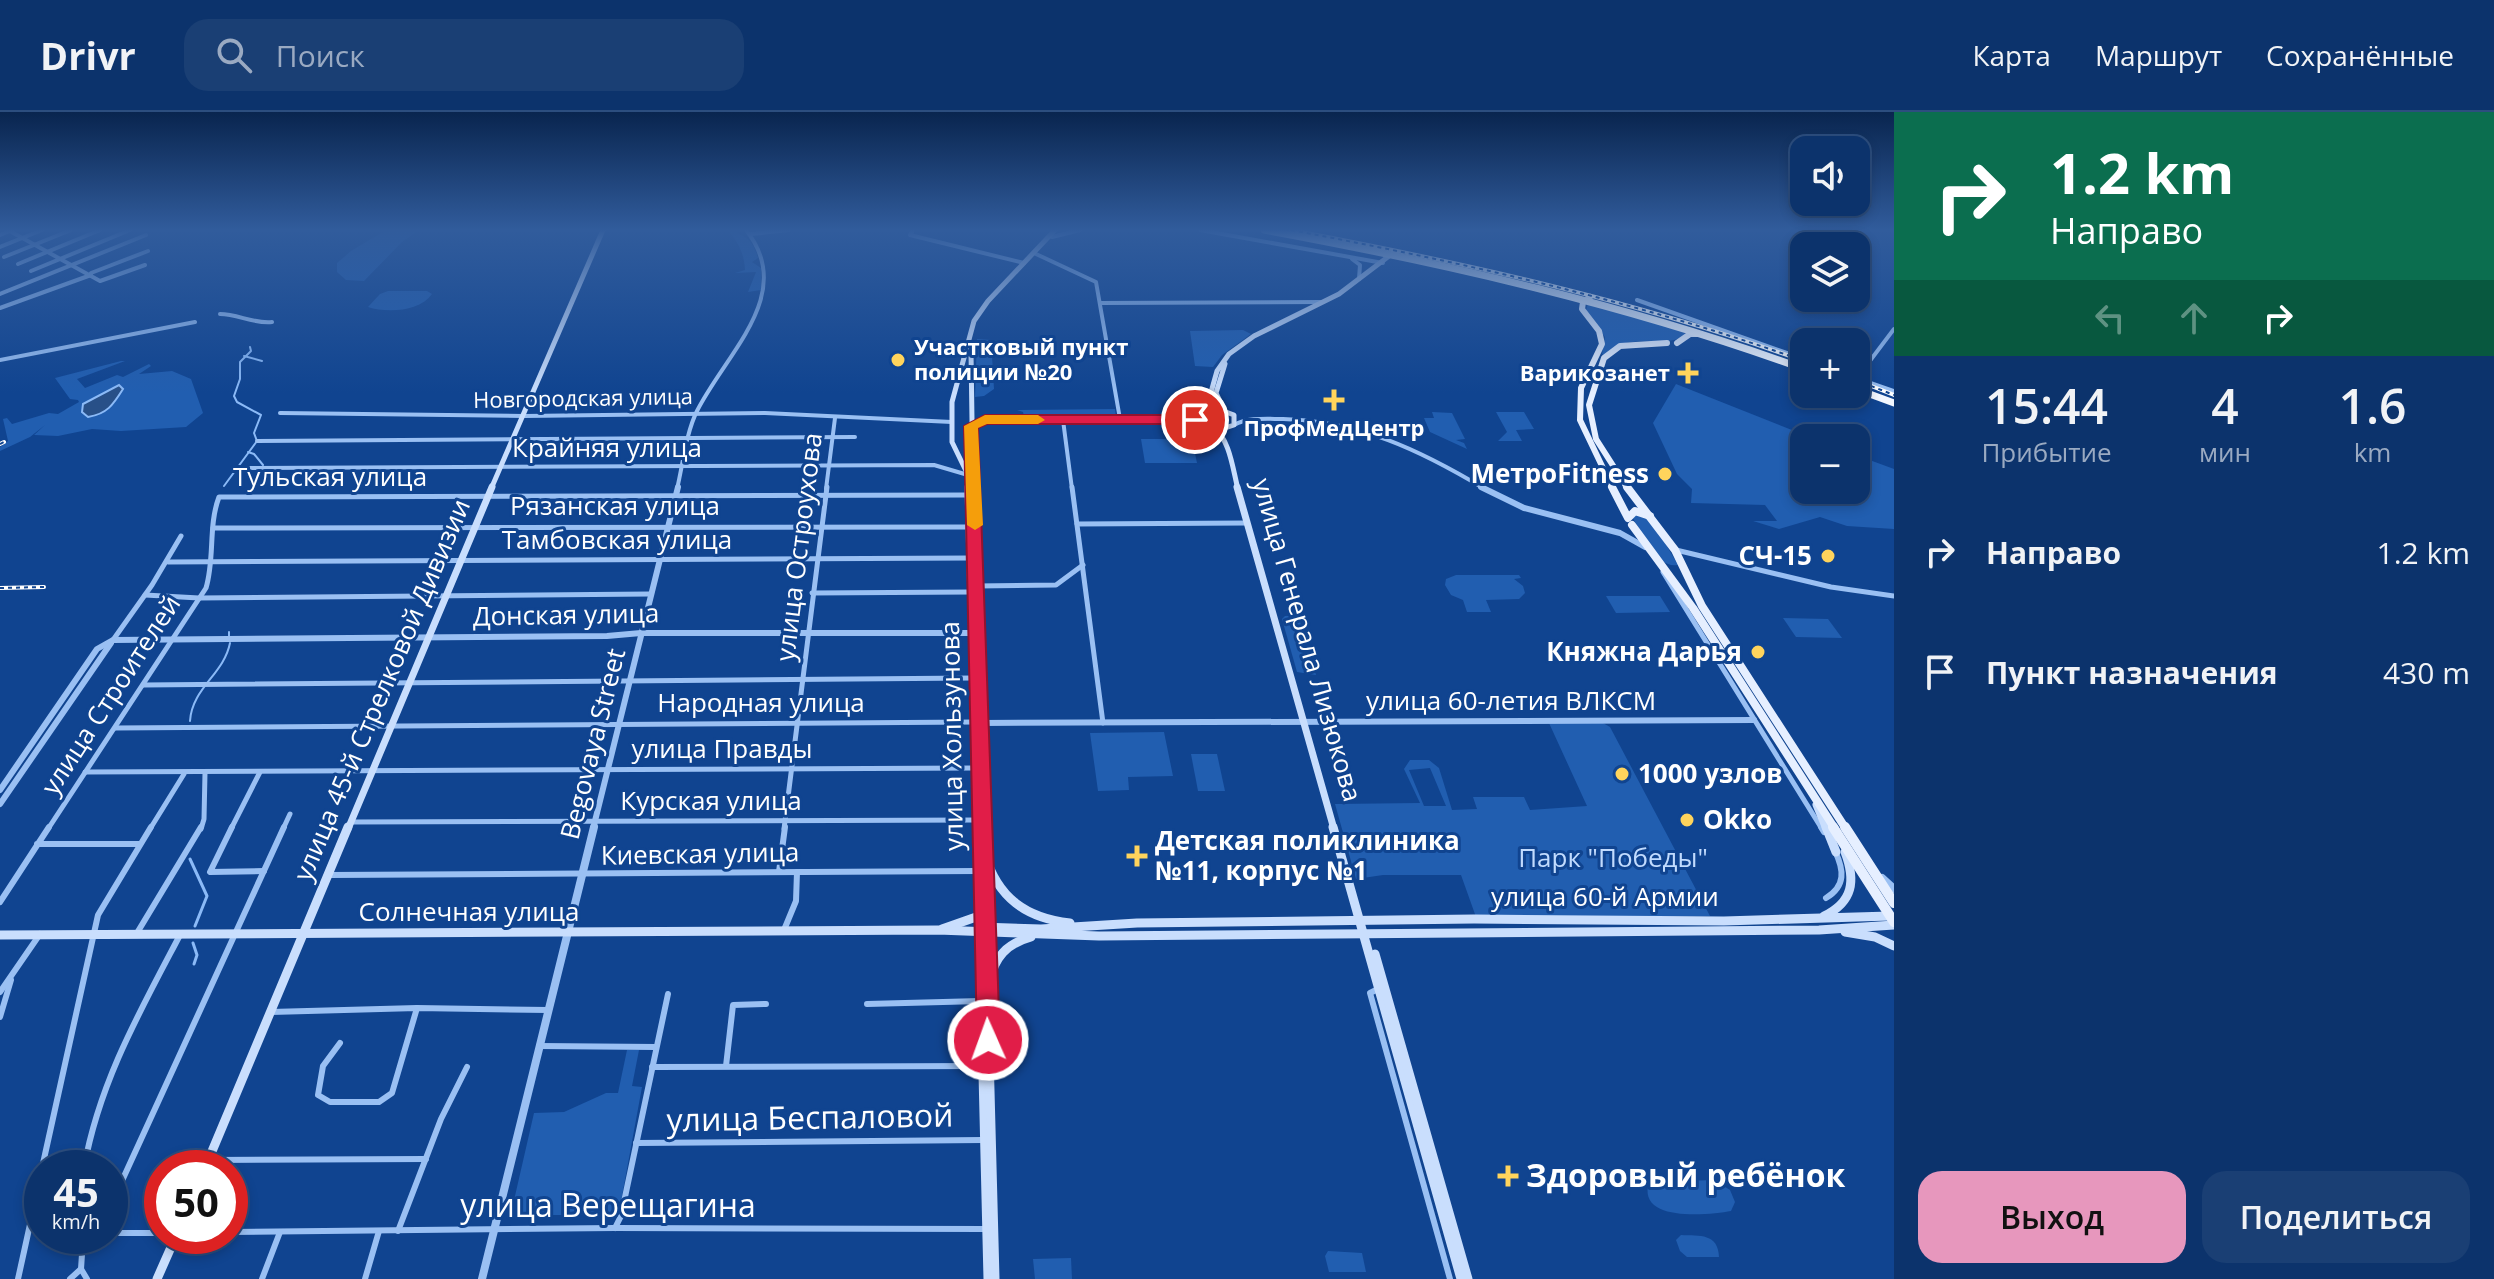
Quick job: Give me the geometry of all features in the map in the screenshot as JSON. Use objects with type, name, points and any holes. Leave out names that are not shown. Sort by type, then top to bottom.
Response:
[{"type":"highway","points":[[1511,284],[1586,300]]},
{"type":"highway","points":[[1519,284],[1569,294],[1790,363]]},
{"type":"highway","points":[[1692,332],[1790,362]]},
{"type":"highway","points":[[1870,393],[1894,402]]},
{"type":"main road","name":"улица 45-й Стрелковой Дивизии","points":[[213,1150],[460,559],[580,284]]},
{"type":"main road","name":"улица Хользунова","points":[[988,1279],[990,1229],[982,930],[983,836],[977,723],[971,426],[965,399],[967,367],[977,321],[989,301],[1005,284]]},
{"type":"main road","points":[[1231,427],[1213,428],[1204,423],[1204,412],[1211,405],[1211,383],[1217,369],[1232,351],[1350,284]]},
{"type":"main road","points":[[1227,410],[1218,403],[1216,396],[1222,368],[1234,354],[1263,334],[1341,296],[1353,284]]},
{"type":"main road","points":[[1586,300],[1583,313],[1601,337],[1602,356],[1589,405],[1593,430],[1601,451],[1675,550],[1702,606],[1894,903]]},
{"type":"main road","points":[[1692,332],[1677,343],[1620,346],[1602,356],[1581,388],[1580,420],[1584,434],[1630,522],[1693,608],[1893,920]]},
{"type":"main road","name":"улица Хользунова","points":[[967,367],[952,402],[952,419],[954,446],[968,475],[974,589]]},
{"type":"main road","points":[[952,402],[965,399]]},
{"type":"main road","points":[[1204,412],[1227,410]]},
{"type":"main road","name":"улица Генерала Лизюкова","points":[[1227,410],[1236,418],[1227,440],[1468,1279]]},
{"type":"main road","name":"улица Генерала Лизюкова","points":[[1213,428],[1220,432],[1224,440],[1275,613]]},
{"type":"main road","points":[[954,446],[963,449],[971,445]]},
{"type":"main road","points":[[1630,522],[1635,511],[1653,518]]},
{"type":"main road","points":[[1660,567],[1673,569],[1683,565]]},
{"type":"main road","name":"улица Хользунова","points":[[975,633],[977,871],[982,914]]},
{"type":"main road","points":[[1813,796],[1836,852]]},
{"type":"main road","points":[[1814,919],[1844,906],[1853,888],[1849,864],[1836,832]]},
{"type":"main road","points":[[983,836],[991,874],[1001,892],[1019,910],[1055,922],[1096,925]]},
{"type":"main road","name":"Солнечная улица","points":[[938,930],[982,914]]},
{"type":"main road","name":"улица 60-й Армии","points":[[982,930],[1151,923],[1517,918],[1893,920]]},
{"type":"main road","name":"улица 60-й Армии","points":[[982,930],[1041,934],[1367,935],[1819,930],[1893,920]]},
{"type":"main road","points":[[1151,923],[1152,934]]},
{"type":"main road","name":"Солнечная улица","points":[[0,935],[982,930]]},
{"type":"main road","points":[[1819,930],[1867,935],[1894,946]]},
{"type":"main road","points":[[984,996],[994,959],[1003,948],[1015,940],[1041,934]]},
{"type":"main road","name":"улица Генерала Лизюкова","points":[[1367,935],[1379,989],[1461,1279]]},
{"type":"main road","name":"улица Хользунова","points":[[984,996],[985,1140],[995,1279]]},
{"type":"main road","points":[[157,1279],[168,1254]]},
{"type":"street","points":[[0,294],[25,284]]},
{"type":"street","points":[[0,308],[63,284]]},
{"type":"street","name":"Begovaya Street","points":[[482,1279],[696,413],[763,298],[764,284]]},
{"type":"street","points":[[1096,284],[1120,418]]},
{"type":"street","points":[[1637,300],[1790,354]]},
{"type":"street","points":[[1100,303],[1323,302]]},
{"type":"street","points":[[220,314],[230,314],[237,320],[253,323],[272,322]]},
{"type":"street","points":[[0,360],[195,322]]},
{"type":"street","points":[[1870,360],[1894,329]]},
{"type":"street","points":[[1870,383],[1894,391]]},
{"type":"street","points":[[1227,410],[1244,417],[1323,417],[1357,423],[1408,442],[1530,507],[1626,531],[1630,522]]},
{"type":"street","points":[[970,413],[981,418],[1120,418],[1191,417],[1204,412]]},
{"type":"street","name":"Новгородская улица","points":[[280,413],[524,416],[774,413],[885,420],[952,419]]},
{"type":"street","name":"улица Остроухова","points":[[779,872],[835,418]]},
{"type":"street","points":[[971,426],[985,420],[1120,418],[1191,419],[1204,423]]},
{"type":"street","points":[[1231,427],[1245,420],[1298,419],[1338,421],[1368,429],[1413,447],[1516,505],[1627,535],[1648,550]]},
{"type":"street","points":[[1063,420],[1103,723]]},
{"type":"street","name":"Новгородская улица","points":[[257,441],[855,437]]},
{"type":"street","name":"Крайняя улица","points":[[244,468],[934,465],[968,475]]},
{"type":"street","name":"Тульская улица","points":[[219,497],[969,495]]},
{"type":"street","name":"улица Строителей","points":[[0,902],[211,576],[214,509],[219,497]]},
{"type":"street","points":[[1077,524],[1248,523]]},
{"type":"street","name":"Рязанская улица","points":[[213,528],[970,527]]},
{"type":"street","points":[[0,804],[168,562],[181,536]]},
{"type":"street","points":[[1675,550],[1831,587],[1894,596]]},
{"type":"street","name":"Тамбовская улица","points":[[168,562],[970,558]]},
{"type":"street","points":[[812,593],[1056,585],[1083,565]]},
{"type":"street","points":[[1660,567],[1836,852],[1842,867],[1842,882],[1835,893],[1826,898]]},
{"type":"street","points":[[145,595],[199,598],[650,594]]},
{"type":"street","name":"Донская улица","points":[[113,640],[607,636],[641,633],[975,633]]},
{"type":"street","points":[[0,790],[97,649],[113,640]]},
{"type":"street","points":[[85,667],[87,677]]},
{"type":"street","points":[[142,685],[973,678]]},
{"type":"street","name":"улица 60-летия ВЛКСМ","points":[[977,723],[1754,720]]},
{"type":"street","name":"Народная улица","points":[[114,728],[977,723]]},
{"type":"street","name":"улица Правды","points":[[84,772],[185,774],[976,768]]},
{"type":"street","points":[[260,772],[210,872],[264,871]]},
{"type":"street","points":[[137,934],[200,832],[205,773]]},
{"type":"street","points":[[46,1150],[102,907],[185,774]]},
{"type":"street","points":[[128,1167],[290,814]]},
{"type":"street","name":"Курская улица","points":[[350,822],[977,820]]},
{"type":"street","points":[[37,844],[140,844]]},
{"type":"street","points":[[1864,857],[1894,889]]},
{"type":"street","name":"Киевская улица","points":[[328,875],[977,871]]},
{"type":"street","points":[[784,931],[796,901],[797,872]]},
{"type":"street","points":[[0,992],[41,934]]},
{"type":"street","points":[[86,1150],[113,1067],[180,934]]},
{"type":"street","points":[[0,1017],[12,976]]},
{"type":"street","name":"улица Генерала Лизюкова","points":[[1379,989],[1370,993],[1450,1279]]},
{"type":"street","points":[[615,1228],[621,1216],[668,994]]},
{"type":"street","points":[[867,1004],[984,996]]},
{"type":"street","points":[[726,1066],[733,1005],[766,1004]]},
{"type":"street","points":[[340,1043],[327,1055],[318,1080],[318,1095],[330,1102],[379,1102],[386,1099],[392,1093],[417,1008]]},
{"type":"street","points":[[270,1012],[417,1008],[548,1010]]},
{"type":"street","points":[[539,1046],[656,1047]]},
{"type":"street","points":[[652,1067],[983,1066]]},
{"type":"street","points":[[398,1231],[467,1067]]},
{"type":"street","name":"улица Беспаловой","points":[[636,1143],[985,1140]]},
{"type":"street","points":[[248,1163],[426,1159]]},
{"type":"street","name":"улица Верещагина","points":[[248,1232],[615,1228],[990,1229]]},
{"type":"street","points":[[365,1279],[379,1231]]},
{"type":"street","points":[[262,1279],[280,1232]]},
{"type":"street","points":[[18,1279],[24,1252]]},
{"type":"street","points":[[82,1254],[81,1269],[87,1279]]},
{"type":"street","points":[[70,1279],[81,1269]]},
{"type":"green space","points":[[751,284],[761,284],[761,290],[748,292]]},
{"type":"green space","points":[[388,291],[427,291],[432,294],[427,300],[402,310],[368,307],[380,294]]},
{"type":"green space","points":[[1588,303],[1683,331],[1686,335],[1666,341],[1623,344],[1604,355],[1605,337],[1586,311]]},
{"type":"green space","points":[[1243,330],[1251,334],[1222,355],[1213,367],[1195,366],[1190,331]]},
{"type":"green space","points":[[977,339],[991,340],[994,389],[984,396],[975,397]]},
{"type":"green space","points":[[125,361],[77,379],[85,388],[117,375],[123,377],[149,364],[151,366],[139,374],[172,371],[191,379],[203,413],[186,427],[121,431],[92,429],[58,436],[34,435],[45,425],[30,437],[0,451],[0,447],[8,441],[3,419],[7,418],[12,424],[49,413],[58,414],[79,402],[70,399],[55,378]]},
{"type":"green space","points":[[1676,384],[1790,429],[1790,504],[1870,504],[1870,460],[1894,469],[1894,529],[1847,526],[1820,517],[1779,529],[1753,521],[1777,521],[1765,505],[1691,503],[1692,489],[1677,474],[1653,423]]},
{"type":"green space","points":[[1115,409],[1116,416],[1024,416],[1017,410]]},
{"type":"green space","points":[[1432,412],[1452,413],[1465,439],[1456,440],[1464,443],[1467,449],[1430,432],[1424,418],[1434,418]]},
{"type":"green space","points":[[1496,412],[1524,412],[1534,429],[1516,430],[1522,441],[1498,441],[1507,432]]},
{"type":"green space","points":[[1141,439],[1192,439],[1197,463],[1145,463]]},
{"type":"green space","points":[[1634,514],[1651,519],[1678,565],[1670,565],[1657,556],[1632,517]]},
{"type":"green space","points":[[1456,575],[1519,575],[1521,578],[1514,579],[1523,586],[1525,593],[1519,599],[1486,600],[1491,612],[1467,612],[1463,600],[1451,595],[1445,585],[1446,579]]},
{"type":"green space","points":[[1606,596],[1660,596],[1670,612],[1616,613]]},
{"type":"green space","points":[[1298,615],[1316,675],[1297,672],[1282,619]]},
{"type":"green space","points":[[1783,618],[1828,619],[1842,638],[1796,637]]},
{"type":"green space","name":"Парк \"Победы\"","points":[[1549,723],[1603,723],[1610,727],[1710,916],[1476,917],[1461,875],[1383,875],[1356,879],[1335,804],[1420,803],[1404,769],[1410,760],[1429,760],[1439,768],[1452,810],[1477,809],[1473,797],[1524,797],[1530,810],[1587,806]],"holes":[[[1430,768],[1446,806],[1424,806],[1409,770]]]},
{"type":"green space","points":[[1164,732],[1173,776],[1128,777],[1129,790],[1098,791],[1090,733]]},
{"type":"green space","points":[[1191,754],[1217,754],[1225,791],[1198,791]]},
{"type":"green space","points":[[627,1050],[639,1050],[632,1086],[642,1087],[620,1207],[615,1215],[513,1215],[534,1113],[564,1112],[606,1093],[618,1093]]},
{"type":"green space","points":[[1714,1180],[1730,1190],[1735,1202],[1731,1211],[1679,1214],[1655,1206],[1649,1198],[1648,1186],[1653,1182]]},
{"type":"green space","points":[[1681,1235],[1707,1237],[1718,1249],[1719,1257],[1687,1257],[1680,1251],[1676,1240]]},
{"type":"green space","points":[[1328,1251],[1362,1253],[1366,1272],[1329,1272],[1325,1256]]},
{"type":"green space","points":[[1071,1258],[1072,1279],[1035,1279],[1033,1259]]},
{"type":"shaded area","points":[[119,385],[123,389],[105,411],[88,417],[82,412],[83,404]]},
{"type":"waterway","points":[[246,356],[251,351],[250,347]]},
{"type":"waterway","points":[[246,356],[262,361]]},
{"type":"waterway","points":[[246,356],[240,362],[240,379],[234,396],[237,402],[261,415],[254,433],[257,441],[249,452]]},
{"type":"waterway","points":[[224,486],[249,452]]},
{"type":"waterway","points":[[249,452],[263,465]]},
{"type":"waterway","points":[[190,721],[196,699],[222,664],[230,643]]},
{"type":"waterway","points":[[190,859],[207,896],[195,926]]},
{"type":"waterway","points":[[193,943],[197,955],[194,964]]},
{"type":"railway","points":[[1548,284],[1678,320],[1790,356]]},
{"type":"railway","points":[[1870,386],[1894,395]]},
{"type":"railway","points":[[0,444],[4,442]]},
{"type":"railway","points":[[0,588],[44,587]]},
{"type":"slow traffic","points":[[975,525],[971,426],[980,420],[1038,420]]},
{"type":"place","name":"Участковый пункт полиции №20","points":[[898,360]]},
{"type":"place","name":"Варикозанет","points":[[1688,373]]},
{"type":"place","name":"ПрофМедЦентр","points":[[1334,400]]},
{"type":"place","name":"МетроFitness","points":[[1665,474]]},
{"type":"place","name":"СЧ-15","points":[[1828,556]]},
{"type":"place","name":"Княжна Дарья","points":[[1758,652]]},
{"type":"place","name":"1000 узлов","points":[[1622,774]]},
{"type":"place","name":"Okko","points":[[1687,820]]},
{"type":"place","name":"Детская поликлиника №11, корпус №1","points":[[1137,856]]},
{"type":"place","name":"Здоровый ребёнок","points":[[1508,1176]]},
{"type":"route","points":[[988,1040],[971,426],[980,420],[1195,420]]}]
